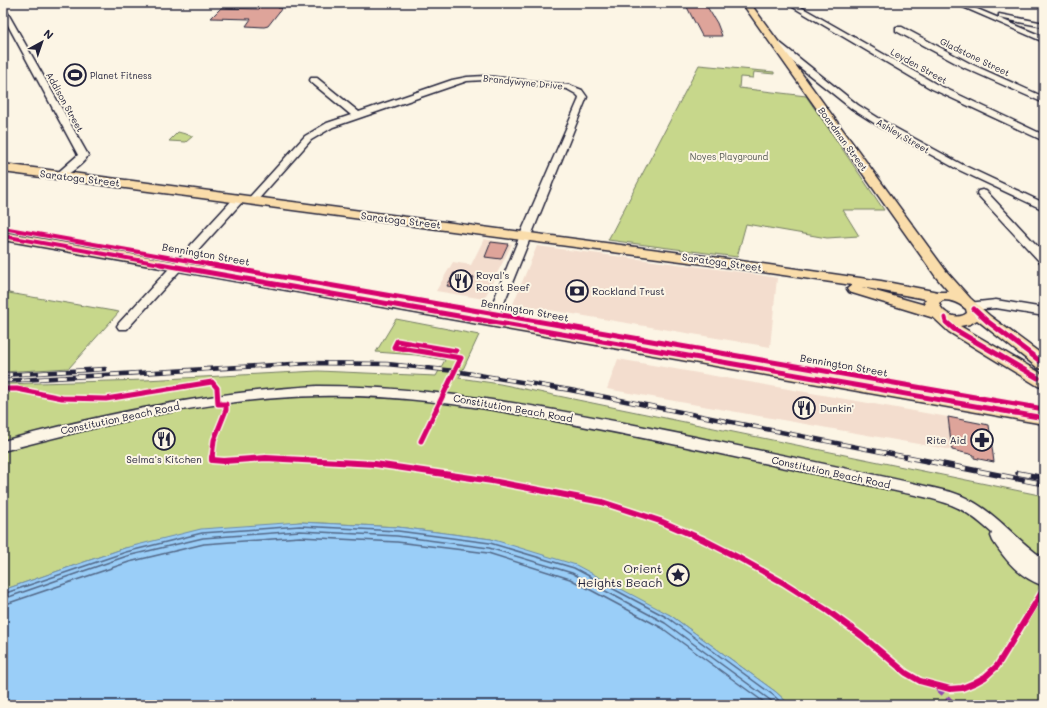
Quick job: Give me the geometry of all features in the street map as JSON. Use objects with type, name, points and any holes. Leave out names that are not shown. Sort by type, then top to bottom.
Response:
[{"type":"main road","name":"Boardman Street","points":[[746,3],[941,274],[970,305]]},
{"type":"main road","name":"Saratoga Street","points":[[3,168],[798,273],[881,285],[940,296],[951,296],[970,305]]},
{"type":"main road","name":"Bennington Street","points":[[3,228],[179,263]]},
{"type":"main road","name":"Bennington Street","points":[[3,236],[179,263],[711,356],[1044,418]]},
{"type":"main road","name":"Saratoga Street","points":[[798,273],[942,316],[954,329],[1044,382]]},
{"type":"main road","points":[[941,274],[942,280],[940,296],[932,300],[931,305],[934,310],[942,316],[955,321],[969,320],[976,314],[970,305]]},
{"type":"main road","points":[[970,305],[1044,364]]},
{"type":"main road","name":"Bennington Street","points":[[711,356],[1044,409]]},
{"type":"street","name":"Leyden Street","points":[[789,3],[933,86],[1044,138]]},
{"type":"street","points":[[956,3],[1044,40]]},
{"type":"street","name":"Addison Street","points":[[3,10],[83,154],[82,158],[59,176]]},
{"type":"street","points":[[973,10],[1044,25]]},
{"type":"street","name":"Gladstone Street","points":[[899,29],[968,66],[1044,100]]},
{"type":"street","name":"Ashley Street","points":[[776,44],[855,107],[885,126],[960,167],[1044,207]]},
{"type":"street","points":[[790,65],[804,66]]},
{"type":"street","name":"Brandywyne Drive","points":[[123,326],[179,263],[314,133],[330,125],[357,115],[467,79],[492,78],[569,87],[579,92],[583,97],[582,101],[492,318]]},
{"type":"street","points":[[314,80],[357,115]]},
{"type":"street","points":[[982,192],[1044,260]]},
{"type":"street","points":[[970,305],[996,304],[1044,312]]},
{"type":"street","name":"Constitution Beach Road","points":[[3,446],[137,412],[218,399],[264,394],[318,391],[418,394],[508,406],[657,434],[951,498],[969,507],[990,521],[1033,561],[1044,568]]},
{"type":"street","name":"Constitution Beach Road","points":[[990,521],[1010,554],[1024,569],[1044,580]]},
{"type":"shaded area","points":[[484,239],[512,244],[484,299],[436,291],[453,262],[471,265]]},
{"type":"shaded area","points":[[537,246],[777,278],[770,347],[513,304]]},
{"type":"shaded area","points":[[618,359],[948,417],[952,450],[607,389]]},
{"type":"green space","name":"Noyes Playground","points":[[699,65],[774,72],[774,74],[754,72],[753,78],[740,77],[739,88],[806,96],[884,210],[843,210],[859,236],[827,238],[746,224],[737,257],[608,240]]},
{"type":"green space","points":[[178,132],[193,136],[186,142],[169,141]]},
{"type":"green space","points":[[3,292],[119,312],[69,368],[3,372]]},
{"type":"green space","points":[[396,319],[479,335],[459,378],[500,384],[1044,496],[1044,705],[790,705],[776,692],[670,615],[491,539],[398,527],[300,522],[125,548],[3,590],[3,384],[145,380],[318,371],[436,376],[445,360],[416,355],[376,352]]},
{"type":"water","points":[[300,522],[398,527],[491,539],[576,565],[670,615],[776,692],[790,705],[3,705],[3,590],[125,548],[201,529]]},
{"type":"building","points":[[687,3],[704,3],[717,23],[722,36],[702,36],[686,5],[688,5]]},
{"type":"building","points":[[263,4],[281,4],[278,8],[282,8],[268,26],[246,26],[251,19],[211,18],[221,8],[259,9]]},
{"type":"building","points":[[491,242],[508,244],[501,259],[485,257]]},
{"type":"building","name":"Royal's Roast Beef","points":[[454,273],[474,277],[468,289],[447,286]]},
{"type":"building","points":[[948,417],[989,425],[994,462],[974,458],[974,455],[952,450]]},
{"type":"railway","points":[[3,381],[310,363],[387,364],[455,371],[570,390],[912,458]]},
{"type":"railway","points":[[3,375],[105,369]]},
{"type":"railway","points":[[907,457],[1044,484]]},
{"type":"railway","points":[[1018,473],[1044,478]]},
{"type":"marked path","points":[[936,687],[955,705]]},
{"type":"cycle path","points":[[3,228],[1044,409]]},
{"type":"cycle path","points":[[3,236],[1044,418]]},
{"type":"cycle path","points":[[974,309],[987,321],[1044,364]]},
{"type":"cycle path","points":[[945,318],[946,322],[954,329],[1038,378]]},
{"type":"cycle path","points":[[421,441],[461,358],[394,347],[397,341],[456,351]]},
{"type":"cycle path","points":[[3,389],[17,389],[62,398],[106,399],[212,382],[215,383],[217,388],[218,404],[226,404],[226,410],[214,440],[212,460],[224,461],[266,458],[375,464],[492,481],[602,502],[660,521],[704,540],[739,558],[784,583],[828,611],[862,636],[906,673],[920,681],[950,689],[962,688],[974,683],[985,677],[997,666],[1044,589]]},
{"type":"place","name":"Planet Fitness","points":[[75,75]]},
{"type":"place","name":"Royal's Roast Beef","points":[[461,281]]},
{"type":"place","name":"Rockland Trust","points":[[577,291]]},
{"type":"place","name":"Dunkin'","points":[[804,408]]},
{"type":"place","name":"Selma's Kitchen","points":[[164,439]]},
{"type":"place","name":"Rite Aid","points":[[982,440]]},
{"type":"place","name":"Orient Heights Beach","points":[[678,575]]}]
